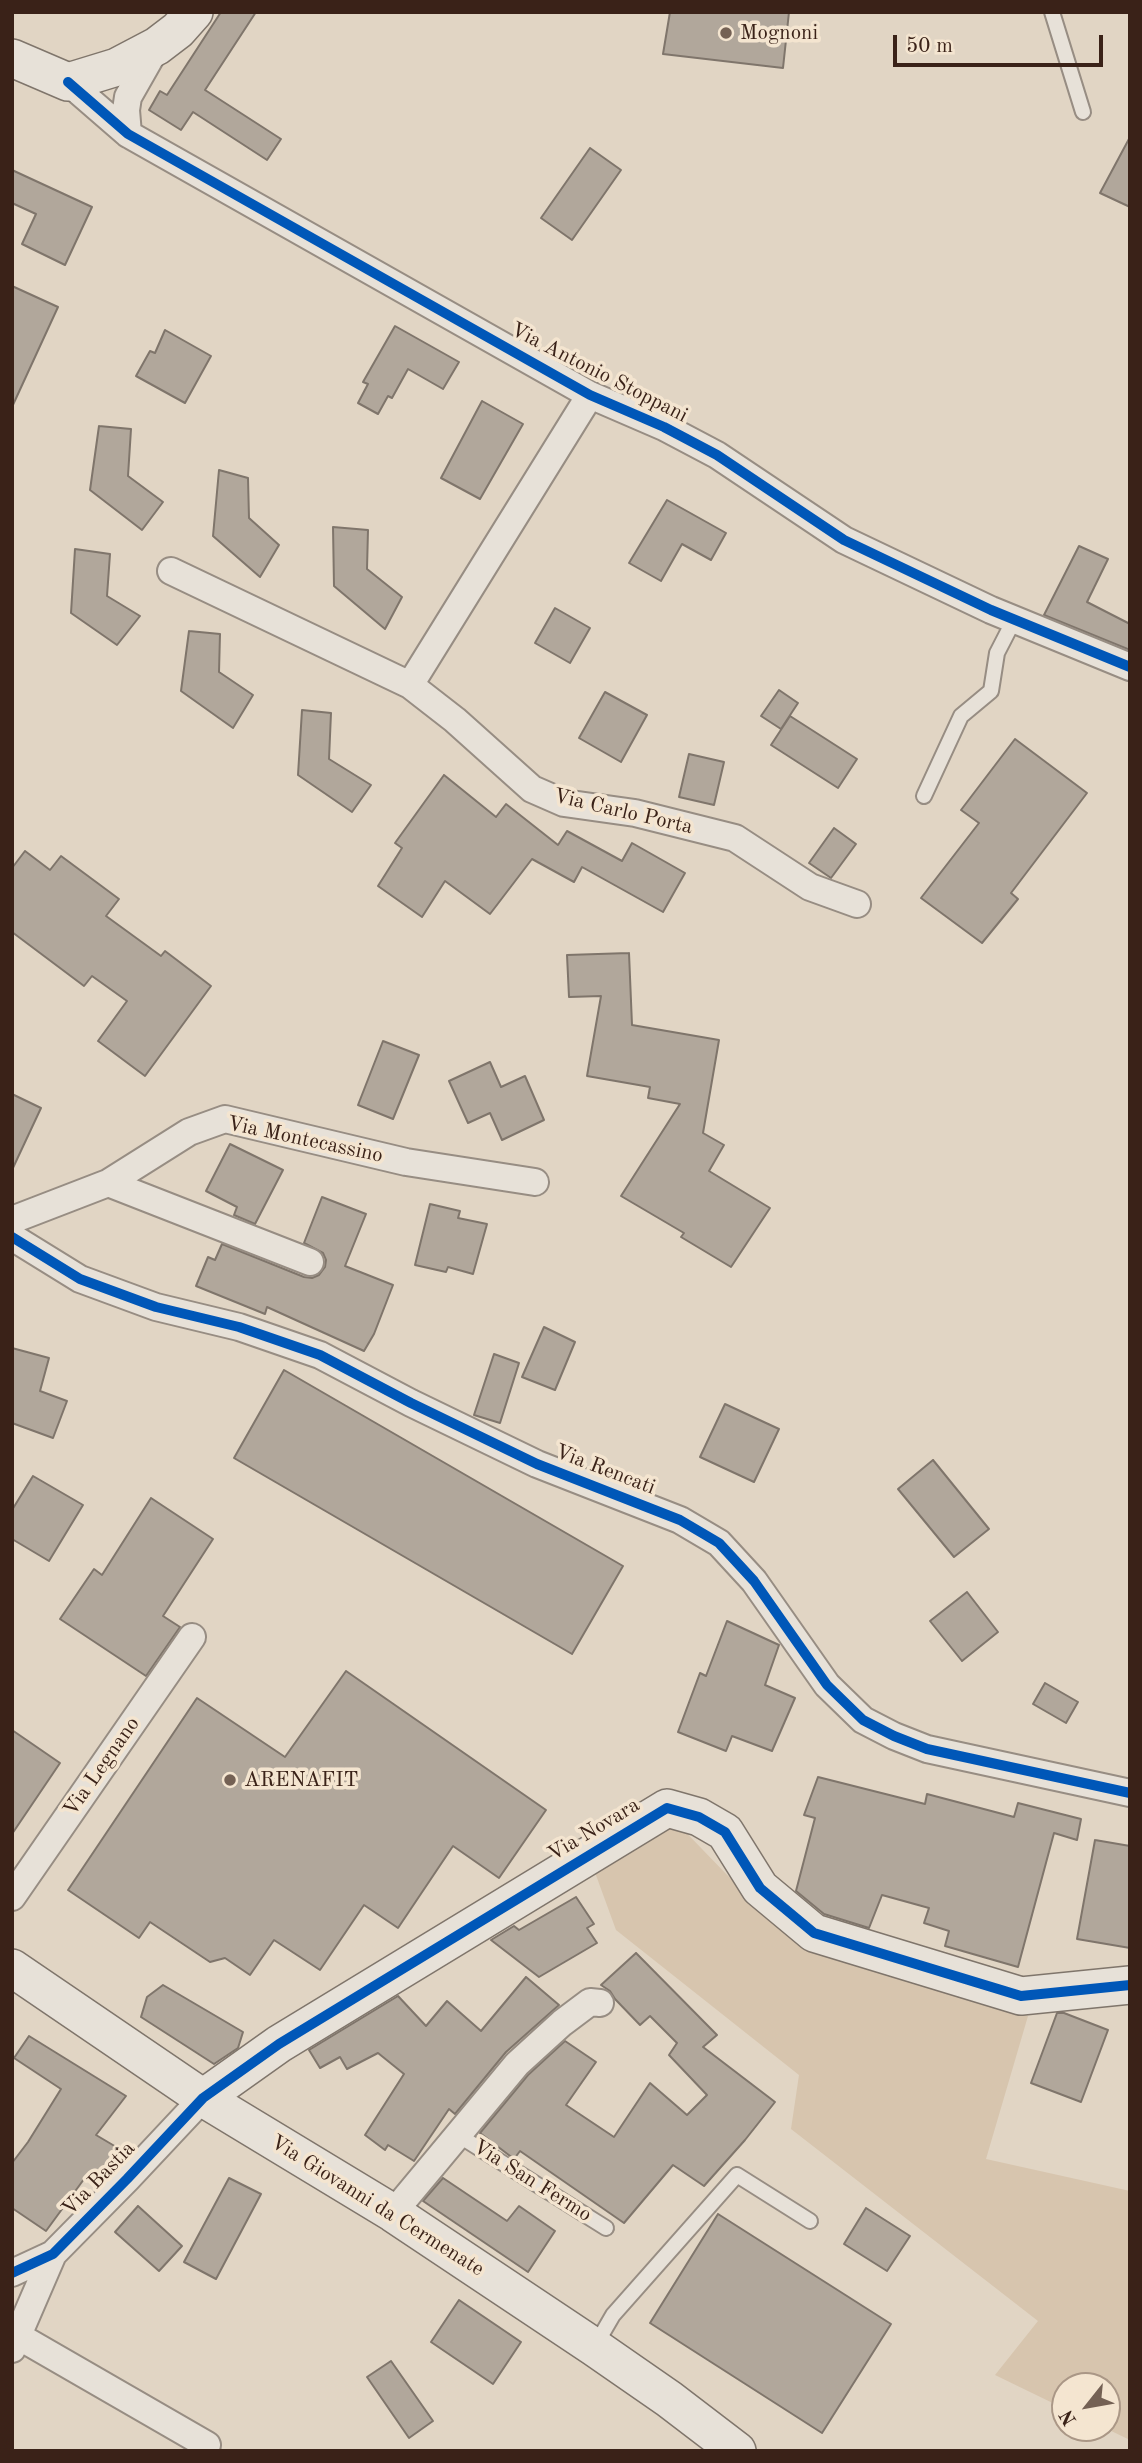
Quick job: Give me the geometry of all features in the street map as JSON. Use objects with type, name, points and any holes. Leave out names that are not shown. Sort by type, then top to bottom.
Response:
[{"type":"main road","points":[[12,58],[68,82],[117,67],[157,46],[178,30],[194,12]]},
{"type":"main road","name":"Via Novara","points":[[203,2098],[279,2044],[667,1808],[699,1817],[724,1832],[760,1888],[814,1933],[1021,1996],[1130,1985]]},
{"type":"main road","name":"Via Giovanni da Cermenate","points":[[12,1968],[203,2098],[393,2213],[594,2347],[737,2451]]},
{"type":"street","points":[[128,134],[128,97],[157,46]]},
{"type":"street","name":"Via Antonio Stoppani","points":[[68,82],[128,134],[590,395],[664,427],[716,455],[844,540],[1014,620],[1130,667]]},
{"type":"street","points":[[410,685],[590,395]]},
{"type":"street","name":"Via Carlo Porta","points":[[171,571],[410,685],[455,720],[533,789],[564,803],[635,813],[735,838],[810,887],[857,904]]},
{"type":"street","name":"Via Montecassino","points":[[12,1220],[108,1183],[190,1132],[225,1119],[406,1162],[535,1182]]},
{"type":"street","points":[[108,1183],[310,1262]]},
{"type":"street","name":"Via Rencati","points":[[12,1237],[80,1279],[156,1307],[239,1326],[320,1355],[537,1464],[680,1520],[719,1543],[754,1581],[827,1685],[863,1720],[894,1736],[927,1749],[1130,1793]]},
{"type":"street","name":"Via Legnano","points":[[12,1897],[192,1637]]},
{"type":"street","name":"Via San Fermo","points":[[393,2213],[517,2064],[562,2023],[590,2002],[600,2003]]},
{"type":"street","name":"Via Bastia","points":[[12,2273],[53,2254],[203,2098]]},
{"type":"street","points":[[53,2254],[15,2343],[207,2445]]},
{"type":"lane","points":[[1052,12],[1083,112]]},
{"type":"lane","points":[[924,796],[961,716],[991,691],[997,653],[1014,620]]},
{"type":"lane","name":"Via San Fermo","points":[[458,2135],[606,2228]]},
{"type":"lane","points":[[594,2347],[613,2315],[737,2175],[810,2221]]},
{"type":"shaded area","points":[[673,1819],[760,1909],[826,1948],[1028,2016],[986,2159],[1130,2191],[1130,2440],[1121,2436],[1121,2372],[1051,2372],[1051,2402],[995,2375],[1038,2321],[791,2129],[799,2075],[616,1930],[593,1867]]},
{"type":"building","points":[[221,12],[256,12],[205,90],[281,139],[267,160],[193,112],[181,130],[149,110],[160,91],[167,95]]},
{"type":"building","name":"Mognoni","points":[[670,12],[789,12],[783,68],[663,54]]},
{"type":"building","points":[[1130,137],[1130,207],[1100,193]]},
{"type":"building","points":[[590,148],[621,170],[572,240],[541,218]]},
{"type":"building","points":[[12,170],[92,207],[65,265],[22,244],[36,214],[12,203]]},
{"type":"building","points":[[12,286],[58,307],[12,407]]},
{"type":"building","points":[[395,326],[459,362],[443,389],[408,369],[392,398],[388,396],[378,414],[358,403],[368,384],[363,382]]},
{"type":"building","points":[[165,330],[211,356],[185,403],[136,376],[150,351],[155,353]]},
{"type":"building","points":[[482,401],[523,424],[480,499],[441,478]]},
{"type":"building","points":[[99,426],[131,429],[128,476],[163,502],[142,530],[90,490]]},
{"type":"building","points":[[219,470],[248,478],[249,518],[279,545],[260,577],[213,536]]},
{"type":"building","points":[[667,500],[726,533],[711,560],[682,544],[661,581],[629,563]]},
{"type":"building","points":[[333,527],[368,530],[367,569],[402,597],[385,629],[334,586]]},
{"type":"building","points":[[1079,546],[1108,559],[1087,602],[1130,624],[1130,650],[1044,615]]},
{"type":"building","points":[[75,549],[110,554],[107,596],[140,616],[117,645],[71,613]]},
{"type":"building","points":[[555,608],[590,628],[570,663],[535,643]]},
{"type":"building","points":[[189,631],[220,634],[219,672],[253,695],[233,728],[181,691]]},
{"type":"building","points":[[779,690],[798,703],[781,729],[761,716]]},
{"type":"building","points":[[605,692],[647,715],[621,762],[579,738]]},
{"type":"building","points":[[302,710],[331,713],[329,759],[371,785],[352,812],[298,775]]},
{"type":"building","points":[[790,716],[857,759],[838,788],[771,745]]},
{"type":"building","points":[[1015,739],[1087,793],[1011,893],[1018,899],[982,943],[921,898],[979,823],[961,810]]},
{"type":"building","points":[[689,754],[724,762],[714,805],[679,797]]},
{"type":"building","points":[[444,775],[496,817],[506,804],[558,845],[567,831],[622,861],[632,843],[685,873],[663,912],[582,867],[574,882],[532,859],[490,914],[445,881],[422,917],[378,886],[402,848],[395,843]]},
{"type":"building","points":[[834,828],[856,844],[831,878],[809,863]]},
{"type":"building","points":[[25,851],[50,870],[61,856],[119,899],[106,916],[161,956],[165,951],[211,986],[145,1076],[98,1041],[127,1001],[92,976],[84,986],[12,932],[12,868]]},
{"type":"building","points":[[629,953],[632,1025],[719,1040],[703,1133],[724,1145],[709,1171],[770,1208],[731,1267],[681,1237],[684,1233],[621,1196],[680,1104],[648,1098],[650,1087],[587,1076],[601,996],[569,997],[567,955]]},
{"type":"building","points":[[383,1041],[419,1055],[393,1119],[358,1105]]},
{"type":"building","points":[[490,1062],[501,1087],[525,1076],[544,1120],[502,1140],[490,1113],[468,1123],[449,1081]]},
{"type":"building","points":[[12,1094],[41,1108],[12,1170]]},
{"type":"building","points":[[230,1144],[283,1170],[255,1224],[234,1215],[237,1207],[206,1191]]},
{"type":"building","points":[[322,1197],[366,1214],[345,1266],[393,1285],[374,1334],[364,1351],[267,1307],[265,1314],[196,1286],[208,1257],[215,1260],[222,1244],[304,1277],[319,1275],[325,1267],[323,1253],[304,1243]]},
{"type":"building","points":[[430,1204],[460,1211],[458,1218],[487,1224],[473,1274],[448,1267],[446,1272],[415,1265]]},
{"type":"building","points":[[544,1327],[575,1342],[555,1390],[522,1377]]},
{"type":"building","points":[[12,1348],[49,1358],[40,1391],[67,1401],[53,1438],[12,1423]]},
{"type":"building","points":[[494,1354],[519,1363],[500,1423],[474,1415]]},
{"type":"building","points":[[284,1370],[623,1566],[572,1654],[234,1458]]},
{"type":"building","points":[[725,1404],[779,1429],[754,1482],[700,1457]]},
{"type":"building","points":[[933,1460],[989,1529],[954,1557],[898,1489]]},
{"type":"building","points":[[33,1476],[83,1505],[49,1561],[12,1539],[12,1510]]},
{"type":"building","points":[[151,1498],[213,1539],[163,1616],[180,1627],[146,1676],[60,1619],[94,1569],[102,1575]]},
{"type":"building","points":[[967,1592],[998,1632],[962,1661],[930,1621]]},
{"type":"building","points":[[727,1621],[779,1645],[765,1685],[795,1698],[772,1751],[732,1736],[726,1751],[678,1732],[700,1673],[706,1676]]},
{"type":"building","name":"ARENAFIT","points":[[346,1671],[546,1810],[499,1878],[453,1846],[398,1928],[364,1905],[320,1970],[274,1940],[250,1975],[225,1958],[210,1962],[150,1922],[139,1938],[68,1890],[197,1698],[285,1757]]},
{"type":"building","points":[[1045,1683],[1078,1702],[1066,1723],[1033,1704]]},
{"type":"building","points":[[12,1730],[60,1763],[12,1834]]},
{"type":"building","points":[[818,1777],[925,1804],[927,1794],[1014,1817],[1018,1803],[1081,1819],[1077,1840],[1054,1833],[1018,1967],[945,1946],[949,1931],[924,1923],[929,1908],[882,1895],[869,1928],[824,1914],[796,1891],[815,1818],[804,1815]]},
{"type":"building","points":[[1095,1840],[1130,1846],[1130,1948],[1077,1939]]},
{"type":"building","points":[[576,1897],[594,1924],[587,1928],[597,1943],[539,1977],[491,1940],[514,1926],[519,1930]]},
{"type":"building","points":[[636,1953],[717,2035],[703,2047],[775,2102],[704,2186],[673,2165],[624,2223],[520,2151],[514,2159],[480,2133],[528,2075],[565,2041],[596,2062],[566,2105],[614,2137],[650,2083],[687,2115],[707,2095],[669,2055],[677,2043],[650,2016],[640,2025],[610,1991],[601,1985]]},
{"type":"building","points":[[526,1977],[559,2005],[506,2052],[455,2114],[449,2109],[414,2161],[388,2145],[385,2150],[365,2135],[404,2074],[378,2053],[347,2069],[340,2057],[320,2068],[309,2050],[398,1996],[426,2026],[447,2001],[481,2031]]},
{"type":"building","points":[[163,1985],[243,2032],[238,2048],[214,2064],[141,2017],[147,1997]]},
{"type":"building","points":[[1057,2013],[1064,2013],[1108,2030],[1081,2102],[1031,2083]]},
{"type":"building","points":[[29,2036],[126,2096],[96,2135],[123,2151],[100,2184],[87,2175],[46,2231],[12,2208],[12,2163],[61,2089],[14,2058]]},
{"type":"building","points":[[229,2178],[261,2194],[216,2279],[184,2262]]},
{"type":"building","points":[[443,2178],[507,2221],[519,2206],[555,2231],[528,2272],[423,2201]]},
{"type":"building","points":[[138,2206],[182,2246],[159,2271],[115,2232]]},
{"type":"building","points":[[866,2208],[910,2236],[887,2271],[844,2244]]},
{"type":"building","points":[[718,2214],[891,2324],[822,2433],[650,2323]]},
{"type":"building","points":[[459,2300],[521,2342],[493,2384],[431,2342]]},
{"type":"building","points":[[391,2361],[433,2421],[409,2438],[367,2377]]},
{"type":"cycle path","points":[[68,82],[128,134],[590,395],[664,427],[717,455],[844,540],[991,610],[1130,667]]},
{"type":"cycle path","points":[[12,1237],[80,1279],[156,1307],[239,1327],[320,1355],[537,1464],[680,1520],[719,1543],[754,1581],[827,1685],[863,1720],[894,1736],[927,1749],[1130,1793]]},
{"type":"cycle path","points":[[12,2273],[53,2254],[203,2098],[279,2044],[667,1808],[699,1817],[725,1832],[760,1888],[814,1933],[1021,1996],[1130,1985]]},
{"type":"place","name":"Mognoni","points":[[726,33]]},
{"type":"place","name":"ARENAFIT","points":[[230,1780]]}]
